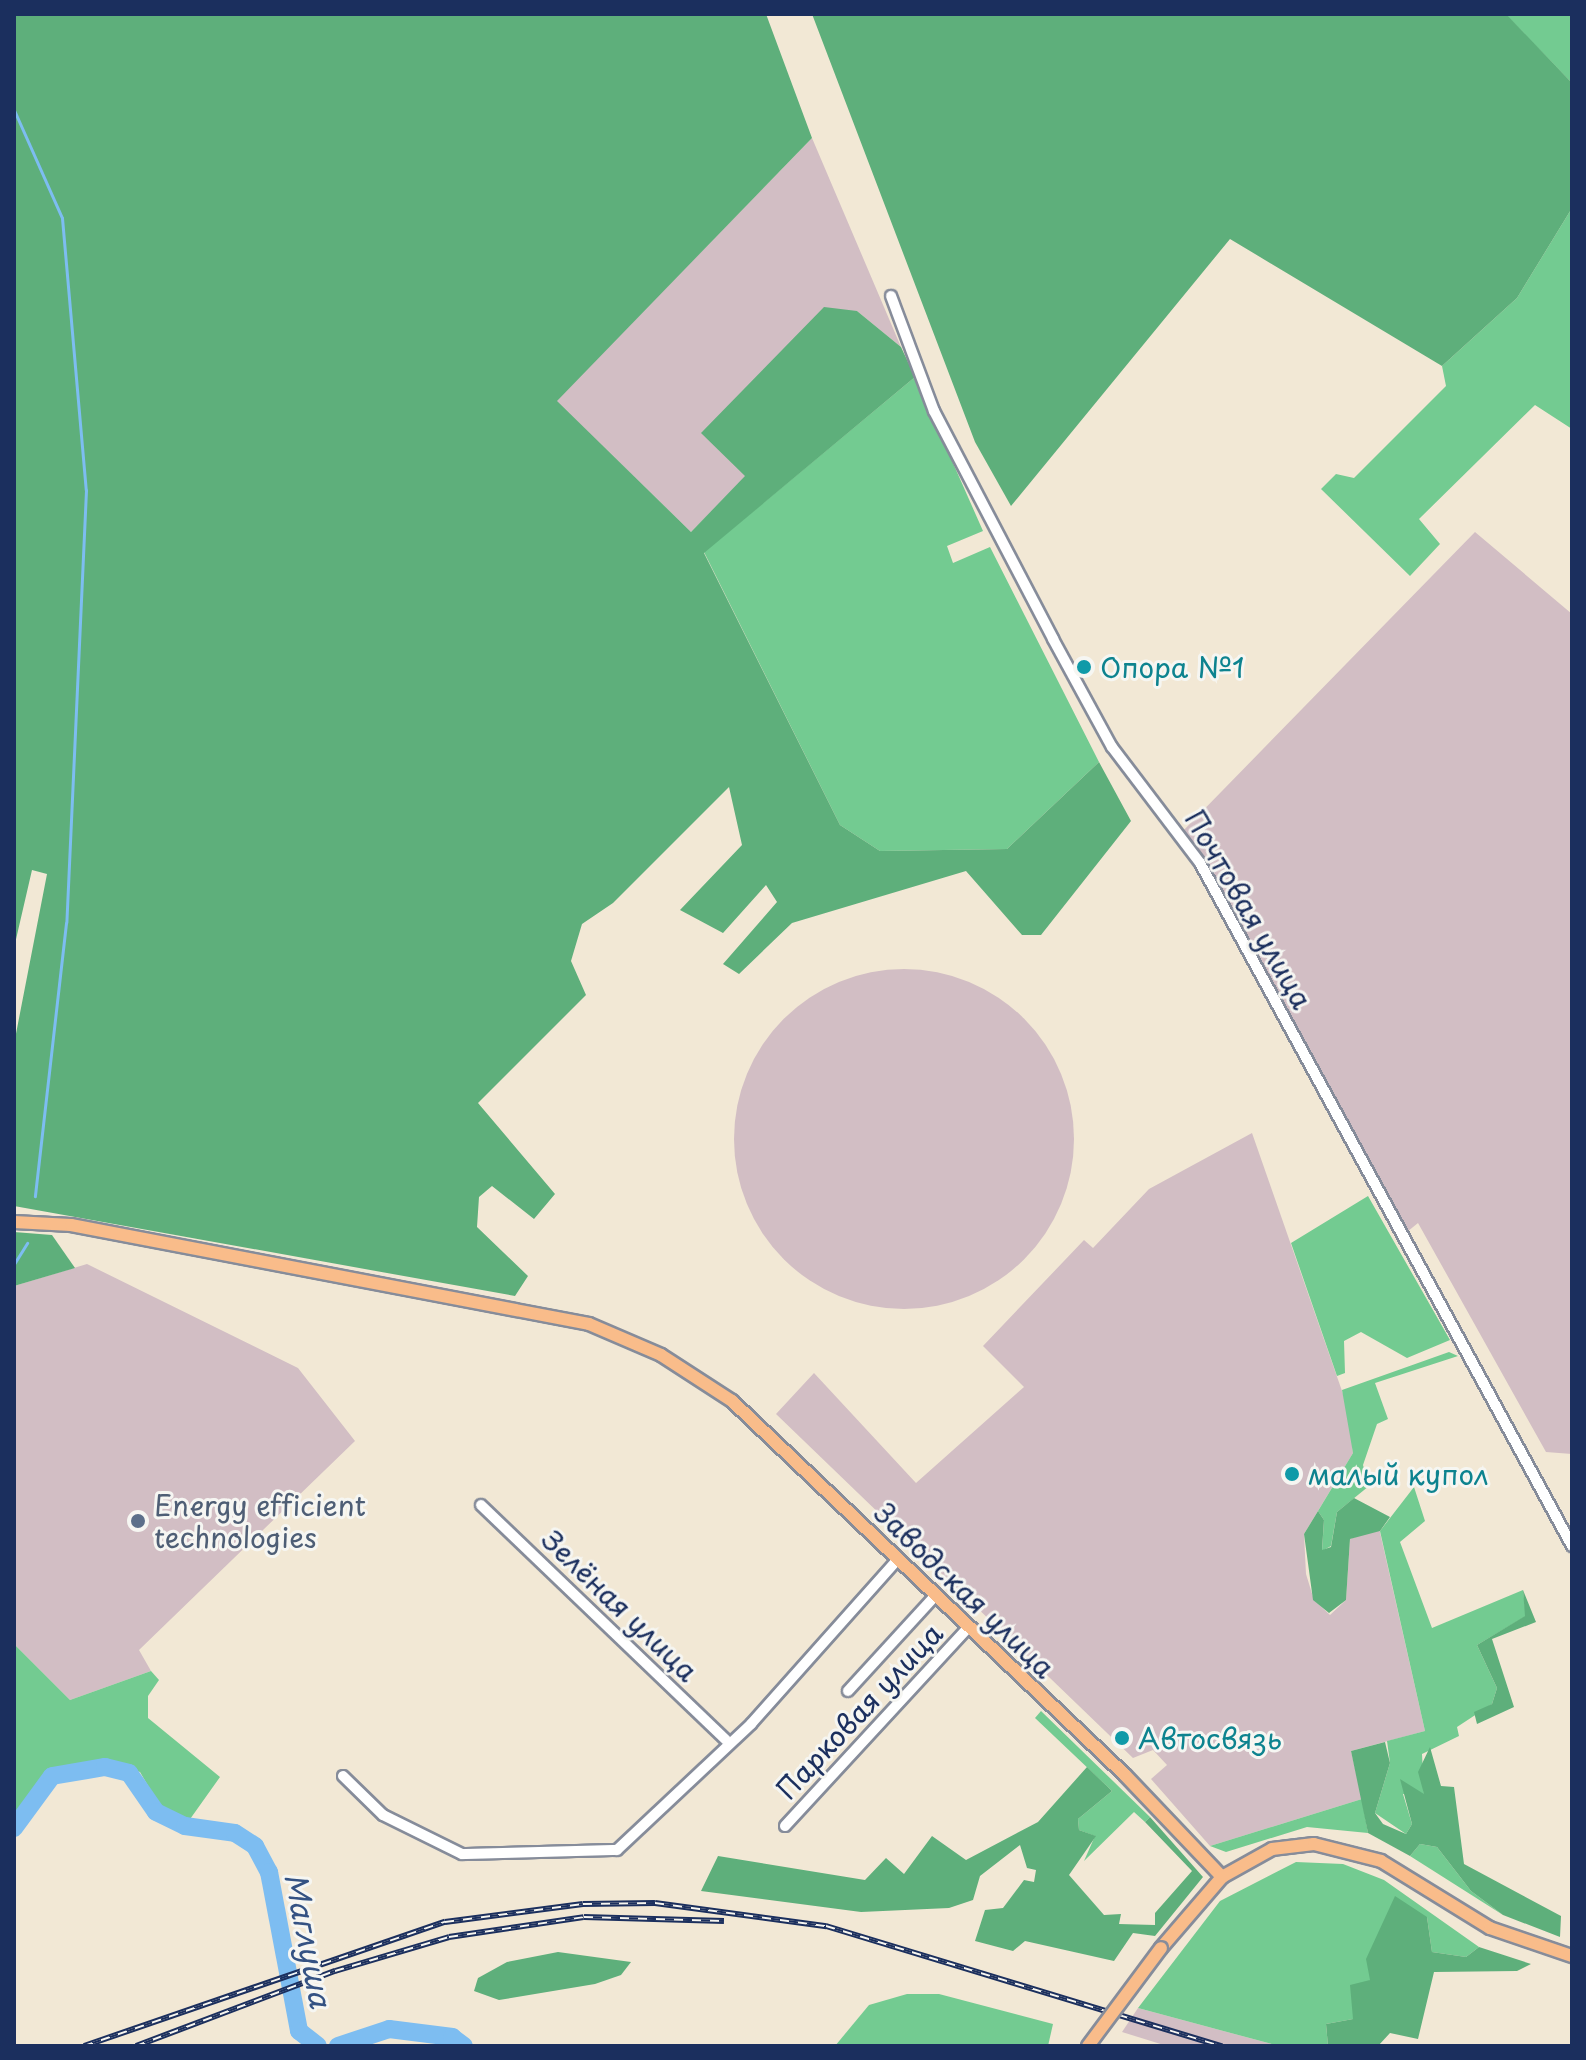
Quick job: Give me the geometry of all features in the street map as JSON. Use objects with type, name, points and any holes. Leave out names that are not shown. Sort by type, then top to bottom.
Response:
[{"type":"main road","name":"Заводская улица","points":[[14,1222],[71,1225],[589,1324],[661,1355],[732,1401],[1222,1877]]},
{"type":"main road","points":[[1088,2046],[1161,1948],[1222,1877],[1282,1845],[1333,1846],[1381,1861],[1503,1934],[1572,1956]]},
{"type":"street","name":"Почтовая улица","points":[[891,296],[934,411],[1060,652],[1112,747],[1200,863],[1572,1546]]},
{"type":"street","name":"Зелёная улица","points":[[481,1505],[726,1740]]},
{"type":"street","points":[[343,1776],[383,1815],[462,1854],[599,1855],[617,1850],[726,1740],[751,1724],[897,1560]]},
{"type":"street","points":[[848,1691],[935,1596]]},
{"type":"street","name":"Парковая улица","points":[[785,1826],[968,1628]]},
{"type":"shaded area","points":[[812,138],[901,347],[857,311],[702,432],[746,476],[691,532],[556,401]]},
{"type":"shaded area","points":[[1475,532],[1572,614],[1572,1454],[1546,1452],[1418,1223],[1402,1236],[1180,834]]},
{"type":"shaded area","points":[[904,969],[937,972],[969,982],[998,998],[1024,1019],[1045,1045],[1061,1074],[1071,1106],[1074,1139],[1071,1172],[1061,1204],[1045,1233],[1024,1259],[998,1280],[969,1296],[937,1306],[904,1309],[871,1306],[839,1296],[810,1280],[784,1259],[763,1233],[747,1204],[737,1172],[734,1139],[737,1106],[747,1074],[763,1045],[784,1019],[810,998],[839,982],[871,972]]},
{"type":"shaded area","points":[[1252,1133],[1349,1411],[1353,1453],[1304,1534],[1306,1574],[1314,1600],[1330,1615],[1346,1600],[1350,1539],[1379,1528],[1425,1731],[1351,1751],[1362,1799],[1210,1846],[1151,1779],[1167,1765],[1153,1750],[1133,1758],[776,1414],[814,1373],[916,1483],[1024,1387],[983,1346],[1084,1240],[1093,1248],[1149,1189]]},
{"type":"shaded area","points":[[87,1264],[298,1368],[355,1441],[139,1650],[151,1671],[70,1700],[14,1644],[14,1286]]},
{"type":"shaded area","points":[[1138,2008],[1279,2046],[1167,2046],[1122,2032]]},
{"type":"green space","points":[[14,14],[766,14],[812,138],[557,401],[691,532],[745,476],[701,433],[824,307],[857,311],[901,347],[915,377],[704,553],[840,825],[880,851],[1007,849],[1099,762],[1131,821],[1041,935],[1022,935],[966,871],[792,923],[739,974],[723,964],[777,902],[766,885],[723,933],[680,910],[742,845],[729,787],[613,903],[582,924],[571,961],[586,995],[478,1103],[555,1194],[534,1219],[492,1186],[479,1197],[477,1227],[528,1276],[515,1296],[14,1206],[14,1044],[47,874],[32,870],[14,948]]},
{"type":"green space","points":[[812,14],[1506,14],[1572,83],[1572,208],[1517,298],[1442,366],[1230,239],[1011,506],[975,442]]},
{"type":"green space","points":[[1572,14],[1572,83],[1507,16]]},
{"type":"green space","points":[[1572,208],[1572,429],[1535,405],[1419,519],[1440,544],[1410,576],[1321,489],[1336,474],[1354,478],[1446,386],[1442,366],[1517,298]]},
{"type":"green space","points":[[915,377],[983,531],[947,546],[953,563],[990,547],[1099,762],[1007,849],[880,851],[840,825],[704,552]]},
{"type":"green space","points":[[1368,1196],[1450,1340],[1407,1358],[1361,1332],[1344,1341],[1345,1373],[1337,1376],[1291,1243]]},
{"type":"green space","points":[[14,1232],[52,1235],[75,1268],[14,1286]]},
{"type":"green space","points":[[1449,1352],[1458,1356],[1375,1383],[1388,1419],[1377,1424],[1363,1465],[1369,1486],[1337,1512],[1331,1546],[1322,1551],[1324,1520],[1318,1511],[1353,1453],[1342,1390]]},
{"type":"green space","points":[[1414,1487],[1425,1521],[1400,1542],[1432,1628],[1523,1590],[1526,1616],[1477,1645],[1497,1688],[1492,1704],[1457,1727],[1459,1736],[1422,1754],[1424,1794],[1403,1794],[1412,1824],[1406,1834],[1375,1813],[1390,1763],[1387,1741],[1425,1731],[1380,1531]]},
{"type":"green space","points":[[1354,1498],[1390,1517],[1380,1531],[1350,1539],[1346,1600],[1329,1613],[1313,1600],[1304,1534],[1318,1511],[1324,1520],[1322,1550],[1331,1547],[1337,1512]]},
{"type":"green space","points":[[1523,1590],[1536,1622],[1492,1639],[1514,1707],[1477,1724],[1474,1712],[1492,1704],[1497,1688],[1477,1645],[1525,1616]]},
{"type":"green space","points":[[14,1644],[70,1700],[151,1671],[159,1680],[148,1696],[148,1718],[220,1777],[188,1822],[161,1808],[140,1772],[106,1761],[52,1770],[14,1814]]},
{"type":"green space","points":[[1041,1711],[1150,1817],[1145,1822],[1134,1812],[1084,1861],[1095,1836],[1079,1830],[1078,1819],[1112,1791],[1035,1718]]},
{"type":"green space","points":[[1385,1742],[1390,1763],[1375,1813],[1383,1824],[1406,1834],[1412,1824],[1400,1779],[1424,1794],[1418,1772],[1430,1747],[1441,1786],[1454,1787],[1464,1864],[1561,1916],[1560,1937],[1503,1915],[1471,1891],[1437,1847],[1420,1844],[1410,1856],[1368,1833],[1351,1751]]},
{"type":"green space","points":[[1087,1767],[1112,1791],[1078,1819],[1079,1830],[1096,1836],[1069,1875],[1104,1915],[1121,1914],[1119,1924],[1155,1925],[1155,1913],[1192,1871],[1145,1822],[1150,1817],[1203,1877],[1155,1936],[1133,1933],[1114,1961],[1025,1941],[1013,1951],[975,1941],[985,1910],[1003,1908],[1024,1880],[1034,1882],[1036,1870],[1027,1868],[1020,1845],[980,1876],[973,1900],[949,1908],[861,1912],[701,1891],[718,1856],[865,1880],[886,1858],[904,1874],[932,1836],[966,1860],[1038,1822]]},
{"type":"green space","points":[[1362,1799],[1368,1833],[1307,1827],[1226,1852],[1210,1846]]},
{"type":"green space","points":[[1420,1844],[1437,1847],[1471,1891],[1503,1915],[1410,1856]]},
{"type":"green space","points":[[1296,1862],[1343,1864],[1384,1880],[1479,1947],[1466,1957],[1432,1952],[1427,1917],[1370,1980],[1353,2019],[1326,2024],[1328,2046],[1279,2046],[1138,2008],[1220,1901]]},
{"type":"green space","points":[[1395,1896],[1427,1917],[1432,1952],[1466,1957],[1479,1947],[1531,1964],[1517,1971],[1434,1972],[1418,2039],[1390,2033],[1378,2046],[1328,2046],[1326,2024],[1353,2019],[1350,1985],[1370,1980],[1366,1959]]},
{"type":"green space","points":[[558,1952],[631,1962],[621,1975],[595,1984],[499,2000],[474,1991],[478,1978],[507,1962]]},
{"type":"green space","points":[[907,1994],[939,1994],[1053,2024],[1048,2046],[835,2046],[869,2005]]},
{"type":"waterway","points":[[14,110],[62,218],[86,490],[66,923],[35,1196]]},
{"type":"waterway","points":[[14,1264],[27,1243]]},
{"type":"waterway","name":"Маглуша","points":[[14,1828],[52,1776],[105,1767],[129,1773],[156,1812],[185,1826],[235,1833],[255,1846],[269,1872],[299,2031],[318,2046]]},
{"type":"waterway","name":"Маглуша","points":[[14,1818],[19,1821]]},
{"type":"waterway","name":"Маглуша","points":[[338,2046],[389,2029],[452,2037],[464,2046]]},
{"type":"railway","points":[[84,2046],[445,1922],[583,1904],[655,1903],[826,1926],[1222,2046]]},
{"type":"railway","points":[[136,2046],[335,1971],[449,1937],[584,1917],[724,1921]]},
{"type":"place","name":"Опора №1","points":[[1084,667]]},
{"type":"place","name":"малый купол","points":[[1292,1474]]},
{"type":"place","name":"Energy efficient technologies","points":[[138,1521]]},
{"type":"place","name":"Автосвязь","points":[[1122,1738]]}]
